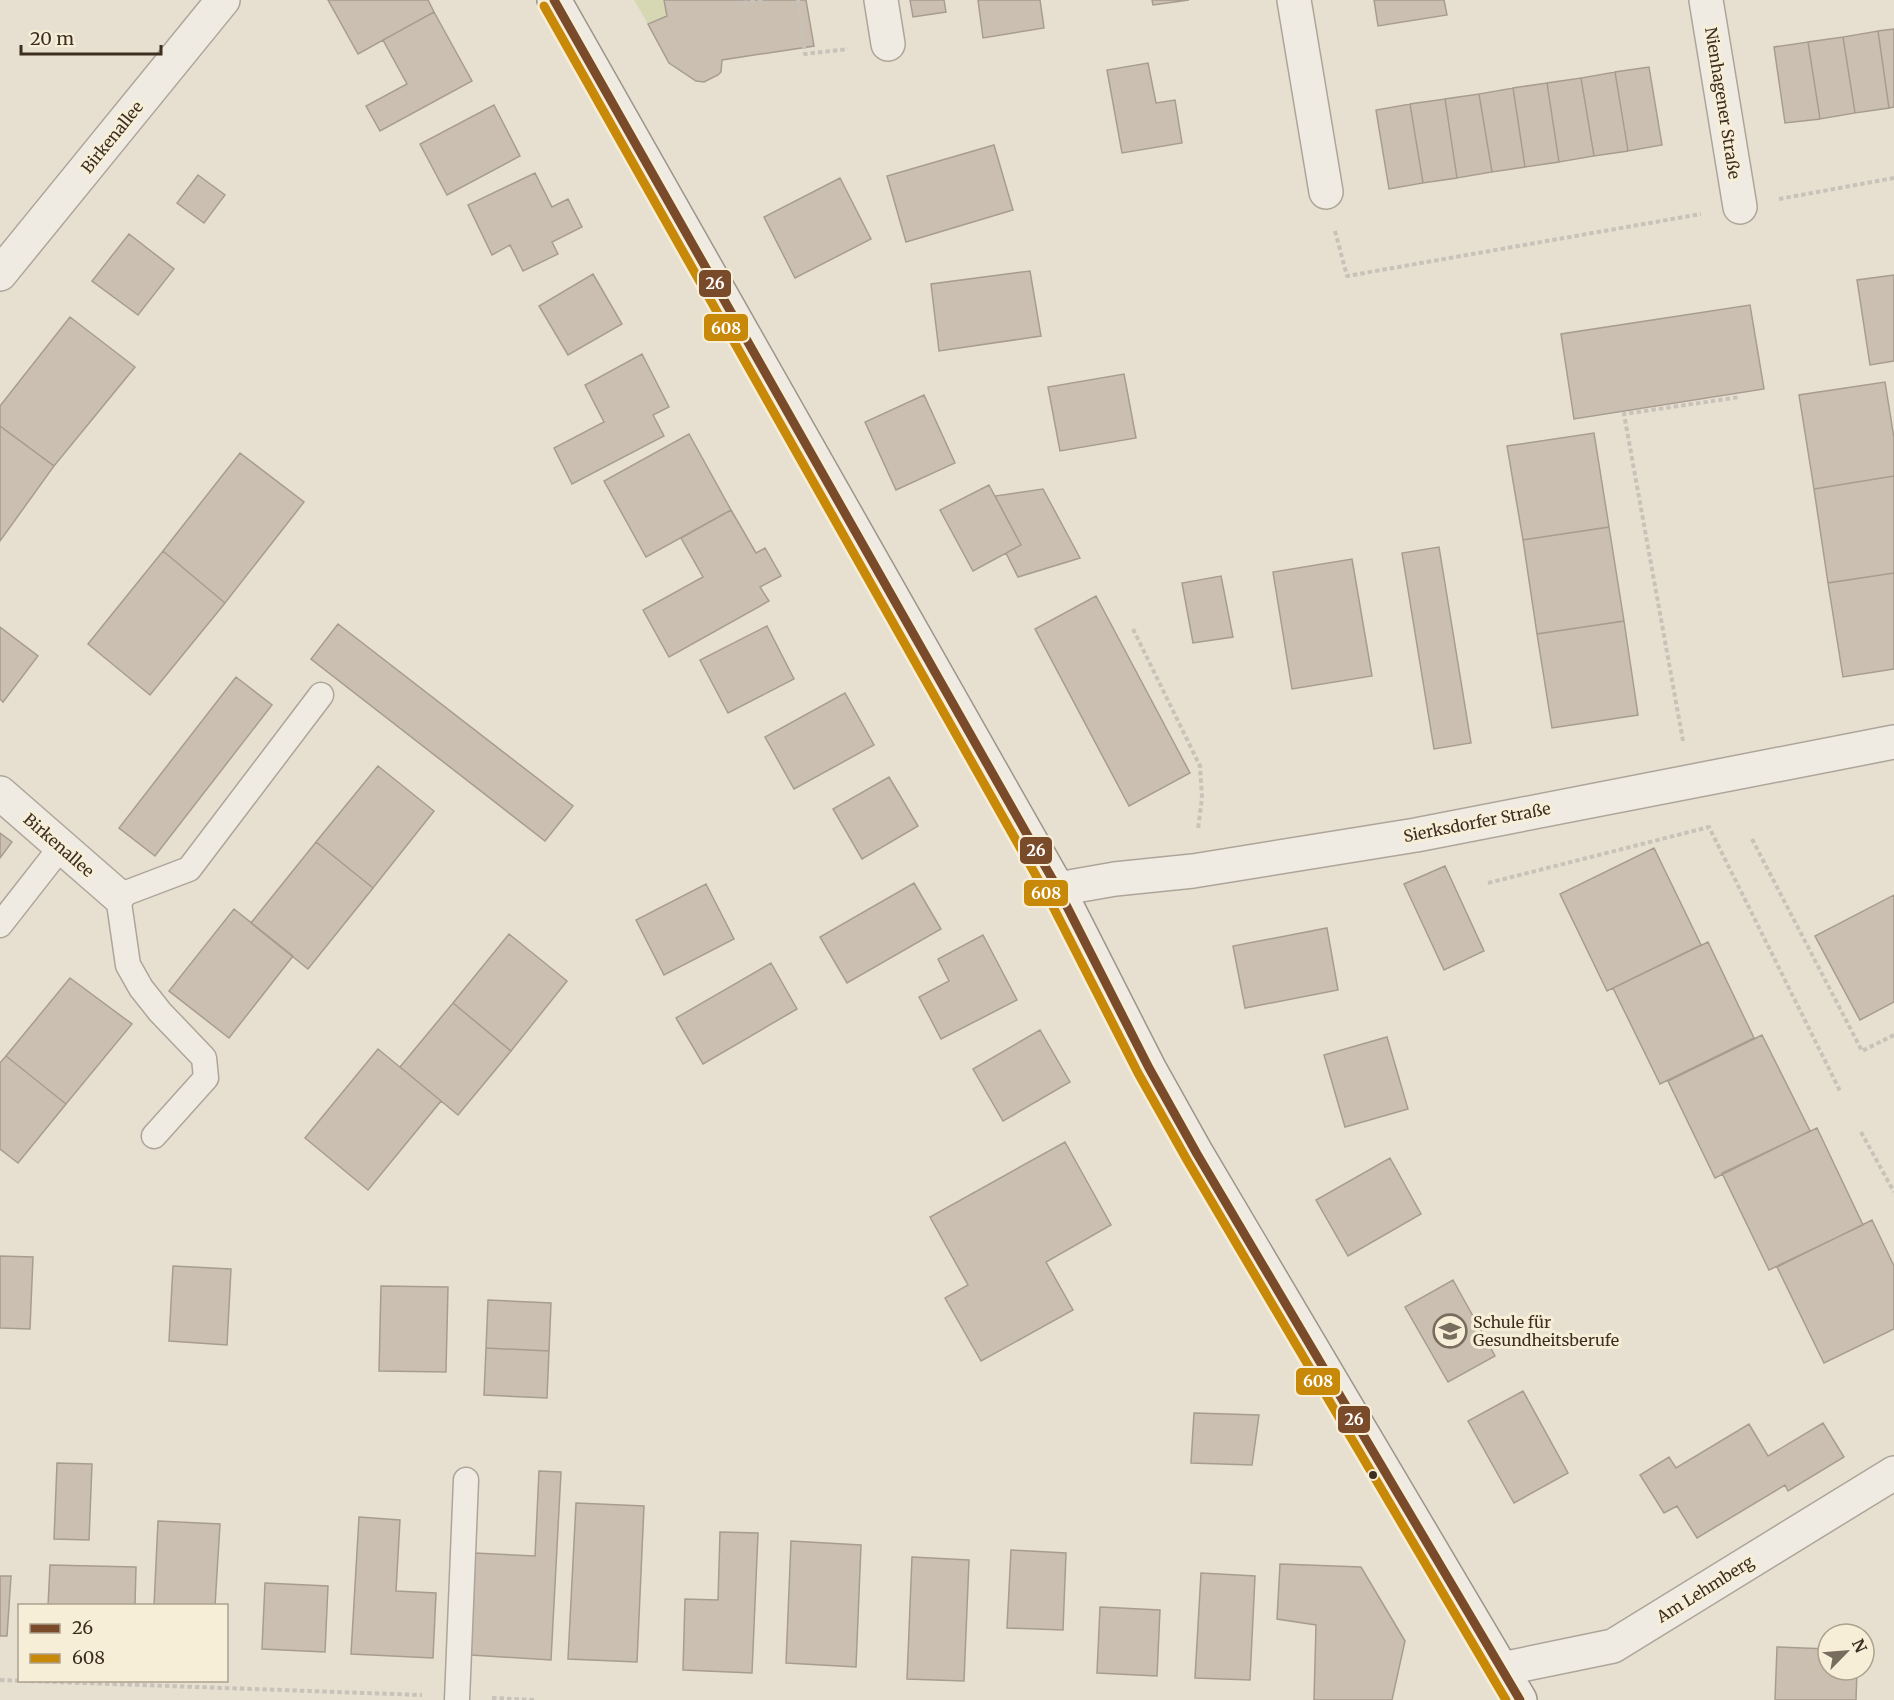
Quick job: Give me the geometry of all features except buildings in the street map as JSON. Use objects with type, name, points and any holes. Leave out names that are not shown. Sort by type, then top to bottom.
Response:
[{"type":"street","name":"Birkenallee","points":[[0,274],[223,0]]},
{"type":"street","points":[[554,0],[1058,889],[1176,1116],[1520,1700]]},
{"type":"street","points":[[881,0],[888,44]]},
{"type":"street","points":[[1294,0],[1326,192]]},
{"type":"street","name":"Nienhagener Straße","points":[[1706,0],[1740,207]]},
{"type":"street","name":"Sierksdorfer Straße","points":[[1058,889],[1115,879],[1193,871],[1416,835],[1894,742]]},
{"type":"street","name":"Birkenallee","points":[[0,794],[118,896]]},
{"type":"street","name":"Am Lehmberg","points":[[1502,1669],[1613,1646],[1894,1473]]},
{"type":"lane","points":[[154,1136],[206,1078],[207,1070],[204,1058],[160,1012],[141,988],[128,965],[118,896],[189,869],[321,695]]},
{"type":"lane","points":[[0,925],[61,847]]},
{"type":"lane","points":[[457,1698],[466,1480]]},
{"type":"path","points":[[743,3],[763,0]]},
{"type":"path","points":[[798,0],[805,54],[888,44]]},
{"type":"path","points":[[1326,192],[1347,276],[1894,178]]},
{"type":"path","points":[[1740,397],[1624,414],[1690,782],[1709,827],[1840,1091]]},
{"type":"path","points":[[1132,629],[1200,766],[1202,798]]},
{"type":"path","points":[[1488,883],[1709,827]]},
{"type":"path","points":[[1752,839],[1862,1051],[1894,1035]]},
{"type":"path","points":[[1861,1132],[1894,1192]]},
{"type":"path","points":[[0,1680],[18,1681]]},
{"type":"path","points":[[51,1682],[457,1698]]},
{"type":"green space","points":[[634,0],[664,0],[667,16],[648,24]]},
{"type":"transit line","name":"26","points":[[554,0],[1058,889],[1149,1068],[1197,1154],[1520,1700]]},
{"type":"transit line","name":"608","points":[[544,6],[1047,895],[1138,1073],[1187,1160],[1506,1700]]},
{"type":"place","name":"Schule für Gesundheitsberufe","points":[[1450,1331]]}]
